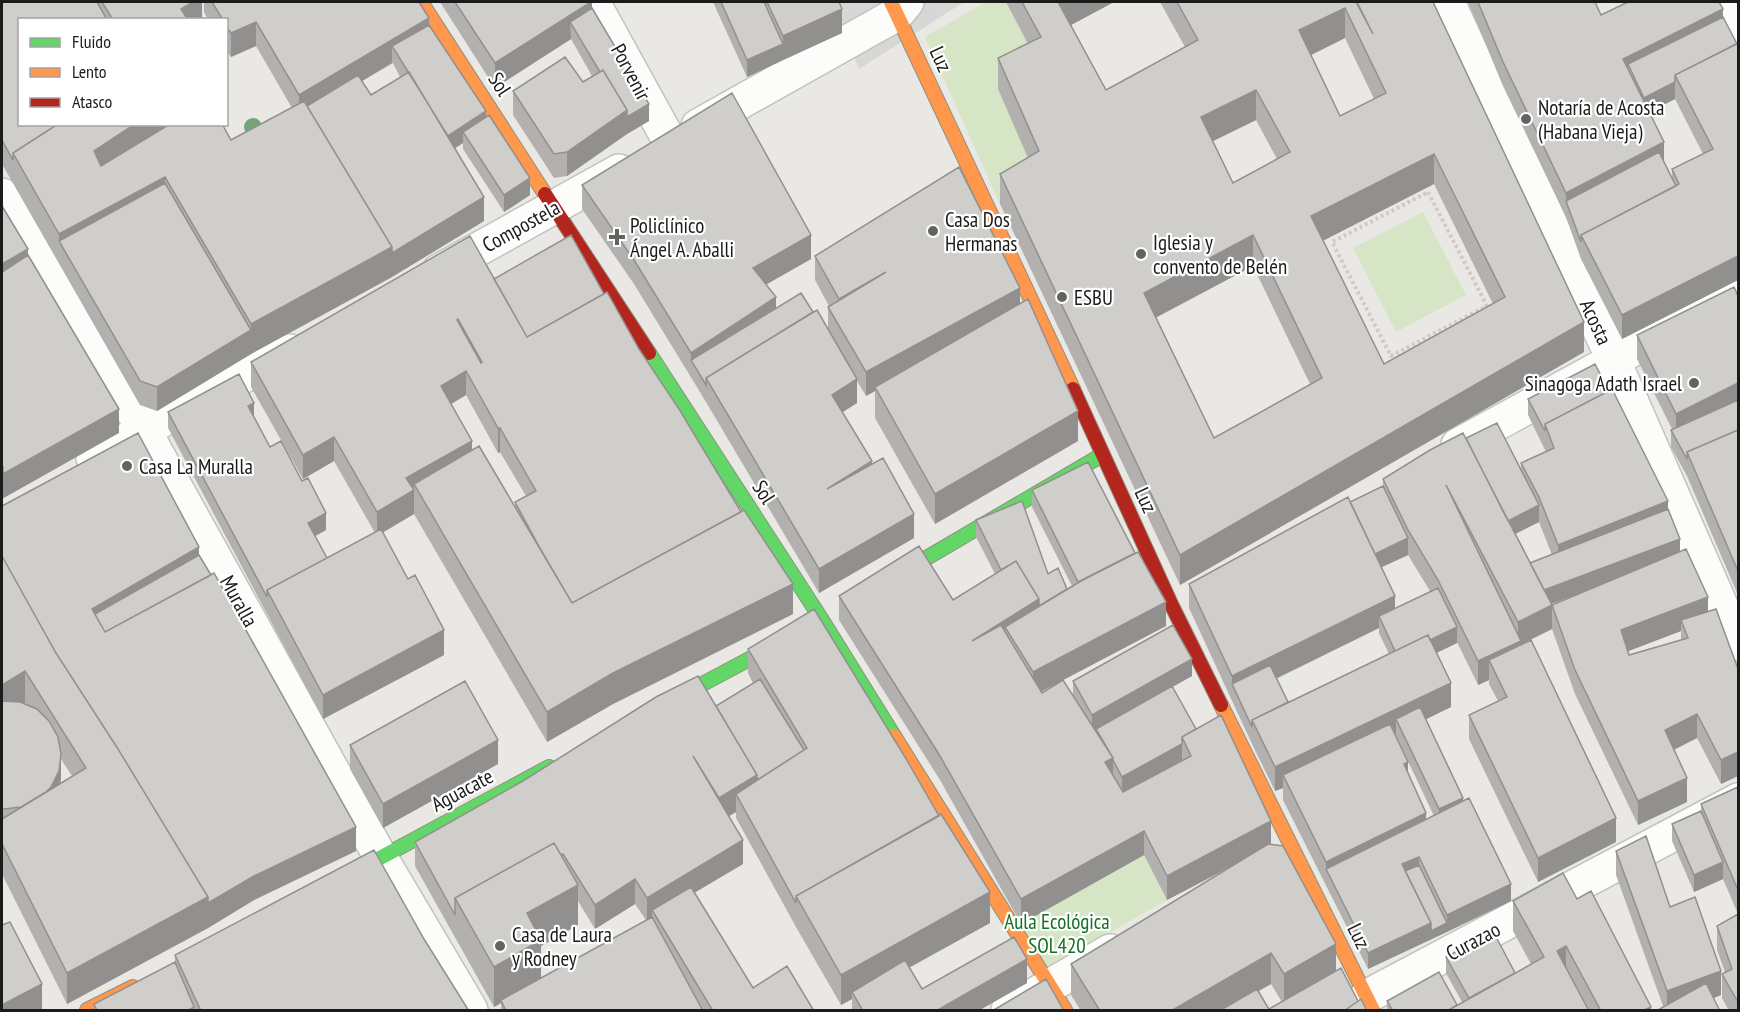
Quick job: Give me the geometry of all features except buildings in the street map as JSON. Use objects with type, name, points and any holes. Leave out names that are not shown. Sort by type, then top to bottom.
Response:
[{"type":"street","name":"Sol","points":[[421,2],[555,208],[1057,999]]},
{"type":"street","name":"Porvenir","points":[[593,2],[670,142]]},
{"type":"street","name":"Acosta","points":[[1448,2],[1613,359],[1738,644]]},
{"type":"street","points":[[1722,2],[1738,35]]},
{"type":"street","name":"Compostela","points":[[418,282],[555,208],[670,142],[898,6]]},
{"type":"street","name":"Luz","points":[[898,6],[1171,604],[1370,1004]]},
{"type":"street","name":"Muralla","points":[[2,195],[144,430],[381,858],[471,1011]]},
{"type":"street","points":[[1428,462],[1738,292]]},
{"type":"street","points":[[73,470],[312,339]]},
{"type":"street","points":[[882,585],[1102,456]]},
{"type":"street","points":[[1171,604],[1202,587]]},
{"type":"street","points":[[654,710],[816,622]]},
{"type":"street","name":"Aguacate","points":[[329,885],[560,761]]},
{"type":"street","name":"Curazao","points":[[1370,1004],[1738,800]]},
{"type":"street","points":[[1261,863],[1291,846]]},
{"type":"street","points":[[1008,1011],[1057,999],[1140,934]]},
{"type":"street","points":[[87,1011],[150,978]]},
{"type":"path","points":[[1428,192],[1486,306],[1391,356],[1332,242],[1428,192]]},
{"type":"shaded area","points":[[832,2],[964,2],[859,69]]},
{"type":"green space","points":[[986,2],[1006,2],[1041,68],[998,89],[1039,182],[1000,204],[925,37]]},
{"type":"green space","points":[[1423,212],[1466,295],[1396,332],[1353,248]]},
{"type":"green space","name":"Aula Ecológica SOL420","points":[[1144,855],[1167,900],[1047,968],[1021,924]]},
{"type":"traffic: fast","points":[[649,353],[822,620],[894,736]]},
{"type":"traffic: fast","points":[[889,580],[1102,455]]},
{"type":"traffic: fast","points":[[663,705],[787,639]]},
{"type":"traffic: fast","points":[[341,879],[549,767]]},
{"type":"traffic: slow","points":[[421,2],[545,194]]},
{"type":"traffic: slow","points":[[891,2],[1073,389]]},
{"type":"traffic: slow","points":[[1221,705],[1373,1010]]},
{"type":"traffic: slow","points":[[894,736],[1065,1010]]},
{"type":"traffic: slow","points":[[87,1010],[133,987]]},
{"type":"traffic: jam","points":[[545,194],[649,353]]},
{"type":"traffic: jam","points":[[1073,389],[1171,604],[1221,705]]},
{"type":"place","name":"Notaría de Acosta (Habana Vieja)","points":[[1526,119]]},
{"type":"place","name":"Casa Dos Hermanas","points":[[933,231]]},
{"type":"place","name":"Policlínico Ángel A. Aballi","points":[[617,237]]},
{"type":"place","name":"Iglesia y convento de Belén","points":[[1141,254]]},
{"type":"place","name":"ESBU","points":[[1062,297]]},
{"type":"place","name":"Sinagoga Adath Israel","points":[[1694,383]]},
{"type":"place","name":"Casa La Muralla","points":[[127,466]]},
{"type":"place","name":"Casa de Laura y Rodney","points":[[500,946]]}]
